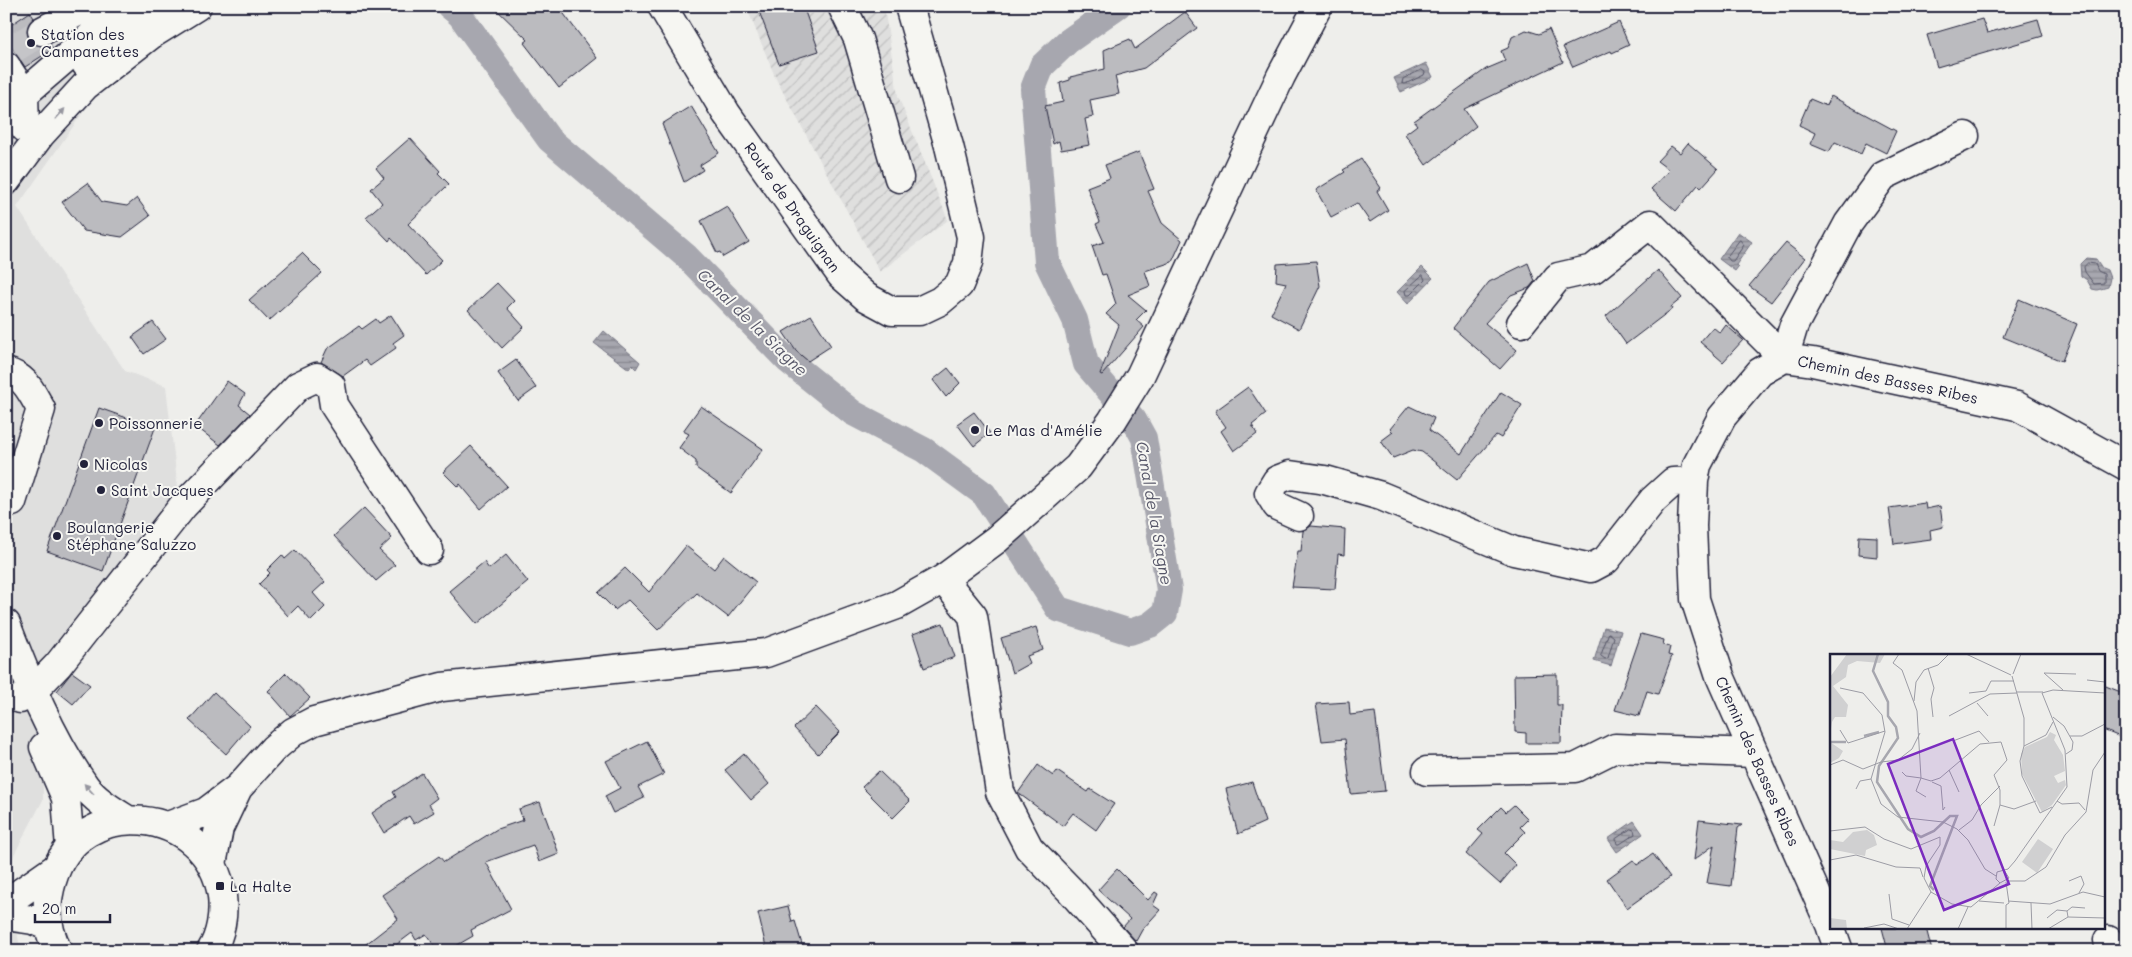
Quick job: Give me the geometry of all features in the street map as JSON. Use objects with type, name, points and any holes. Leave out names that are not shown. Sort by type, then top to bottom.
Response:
[{"type":"street","points":[[42,31],[89,6]]},
{"type":"street","points":[[24,94],[126,6]]},
{"type":"street","points":[[6,156],[46,100],[118,36],[162,6]]},
{"type":"street","points":[[6,181],[41,134],[85,86],[152,34],[196,6]]},
{"type":"street","name":"Route de Draguignan","points":[[662,6],[726,113],[841,275],[866,297],[892,311],[918,311],[940,301],[959,285],[968,263],[971,237],[949,146],[909,6]]},
{"type":"street","points":[[842,6],[858,39],[899,178]]},
{"type":"street","points":[[168,826],[206,812],[238,788],[273,749],[293,732],[314,721],[442,687],[766,653],[898,605],[953,572],[1027,515],[1078,467],[1112,422],[1140,376],[1281,76],[1318,6]]},
{"type":"street","points":[[9,57],[24,94],[25,128]]},
{"type":"street","points":[[1521,323],[1558,277],[1594,269],[1650,224],[1784,358],[1794,325],[1848,224],[1883,176],[1965,136]]},
{"type":"street","name":"Chemin des Basses Ribes","points":[[1830,925],[1720,676],[1695,599],[1692,526],[1694,481],[1698,465],[1722,417],[1760,372],[1784,358],[1813,362],[2017,406],[2126,466]]},
{"type":"street","points":[[6,372],[18,375],[29,388],[41,409],[12,502]]},
{"type":"street","points":[[27,695],[58,666],[183,506],[298,386],[317,377],[332,386],[334,405],[428,550]]},
{"type":"street","points":[[1299,516],[1277,506],[1269,493],[1277,480],[1290,475],[1334,482],[1417,509],[1514,551],[1592,568],[1606,560],[1653,500],[1673,482],[1694,481]]},
{"type":"street","points":[[953,572],[973,616],[1000,792],[1029,848],[1070,890],[1124,951]]},
{"type":"street","points":[[6,624],[27,695],[66,798],[63,858],[47,897],[55,944]]},
{"type":"street","points":[[6,669],[54,733],[86,787],[103,803],[126,819]]},
{"type":"street","points":[[1427,771],[1575,768],[1615,748],[1754,754]]},
{"type":"street","points":[[212,864],[219,828],[238,788]]},
{"type":"street","points":[[6,903],[63,858],[84,835],[102,825],[126,819],[153,821],[168,826],[193,841],[212,864],[220,886],[223,907],[220,928],[211,951]]},
{"type":"street","points":[[6,916],[33,920],[55,944]]},
{"type":"street","name":"Chemin des Basses Ribes","points":[[1832,930],[1839,951]]},
{"type":"shaded area","points":[[10,6],[157,6],[17,207],[125,371],[166,386],[178,490],[43,658],[43,800],[6,870],[6,9]]},
{"type":"shaded area","points":[[746,6],[884,6],[898,96],[948,220],[880,272],[776,79]]},
{"type":"shaded area","points":[[6,881],[21,951],[6,951]]},
{"type":"water","points":[[1426,63],[1433,77],[1401,92],[1394,78]]},
{"type":"water","points":[[1738,232],[1752,242],[1736,265],[1738,267],[1735,271],[1719,259]]},
{"type":"water","points":[[2086,258],[2096,259],[2102,268],[2107,270],[2110,278],[2108,287],[2097,290],[2092,289],[2087,280],[2081,276],[2080,264]]},
{"type":"water","points":[[1422,267],[1433,278],[1408,304],[1397,292]]},
{"type":"water","points":[[604,331],[640,362],[636,369],[632,365],[629,369],[594,343]]},
{"type":"water","points":[[1604,627],[1621,631],[1611,666],[1594,661]]},
{"type":"water","points":[[1634,821],[1643,834],[1617,852],[1608,839]]},
{"type":"building","points":[[493,6],[558,6],[597,58],[559,88],[524,43],[528,40]]},
{"type":"building","points":[[757,6],[803,6],[819,51],[779,64]]},
{"type":"building","points":[[30,12],[34,18],[26,30],[28,39],[42,47],[50,44],[53,49],[25,67],[6,38],[6,28]]},
{"type":"building","points":[[1185,12],[1197,28],[1144,68],[1115,76],[1119,94],[1090,100],[1093,117],[1085,119],[1090,145],[1061,150],[1059,141],[1053,144],[1045,106],[1063,102],[1060,83],[1070,80],[1070,77],[1105,69],[1104,50],[1130,39],[1135,49]]},
{"type":"building","points":[[1982,19],[1987,33],[2038,19],[2043,36],[1937,67],[1927,35]]},
{"type":"building","points":[[1619,22],[1629,45],[1573,67],[1563,47]]},
{"type":"building","points":[[1549,29],[1563,62],[1464,109],[1476,126],[1426,165],[1405,134],[1417,125],[1414,121],[1486,69],[1505,61],[1501,51],[1508,48],[1512,37],[1526,30],[1539,34]]},
{"type":"building","points":[[1831,96],[1896,131],[1886,153],[1866,143],[1861,154],[1835,142],[1829,152],[1810,144],[1815,133],[1799,125],[1810,99],[1827,106]]},
{"type":"building","points":[[691,106],[719,153],[700,165],[703,170],[684,182],[662,124]]},
{"type":"building","points":[[410,138],[440,171],[438,173],[449,184],[408,224],[442,260],[426,275],[391,238],[389,241],[366,217],[382,203],[371,189],[384,178],[376,168]]},
{"type":"building","points":[[1688,143],[1718,169],[1701,188],[1698,185],[1676,211],[1651,189],[1669,170],[1657,161],[1671,146],[1680,153]]},
{"type":"building","points":[[1139,152],[1154,189],[1148,191],[1162,223],[1182,240],[1172,262],[1145,271],[1150,286],[1128,295],[1146,310],[1136,320],[1144,327],[1102,375],[1100,374],[1119,325],[1106,314],[1116,304],[1106,274],[1102,275],[1092,246],[1104,242],[1096,224],[1100,222],[1087,187],[1110,178],[1105,165]]},
{"type":"building","points":[[1361,159],[1381,188],[1377,191],[1388,210],[1370,222],[1357,203],[1331,217],[1316,190],[1345,172],[1343,170]]},
{"type":"building","points":[[88,183],[102,202],[127,206],[137,198],[150,216],[122,237],[84,231],[62,202]]},
{"type":"building","points":[[727,206],[749,242],[723,257],[720,252],[717,253],[701,221]]},
{"type":"building","points":[[1786,243],[1805,258],[1771,302],[1749,286]]},
{"type":"building","points":[[302,253],[322,273],[269,321],[249,300]]},
{"type":"building","points":[[1316,261],[1320,286],[1299,329],[1271,314],[1286,283],[1276,281],[1277,264]]},
{"type":"building","points":[[1528,263],[1535,281],[1529,288],[1511,295],[1485,323],[1517,350],[1500,369],[1453,328],[1489,282]]},
{"type":"building","points":[[1658,270],[1682,298],[1671,307],[1672,309],[1626,344],[1606,316]]},
{"type":"building","points":[[497,283],[514,301],[507,308],[524,327],[502,348],[468,310]]},
{"type":"building","points":[[2019,299],[2077,324],[2062,361],[2003,337]]},
{"type":"building","points":[[391,315],[404,335],[393,343],[396,348],[370,366],[365,360],[343,376],[321,362],[327,349],[359,326],[362,329],[376,319],[379,323]]},
{"type":"building","points":[[811,315],[831,346],[808,361],[796,351],[783,332]]},
{"type":"building","points":[[153,322],[166,339],[144,354],[132,337]]},
{"type":"building","points":[[1726,325],[1743,340],[1723,362],[1700,342],[1713,327],[1720,333]]},
{"type":"building","points":[[516,360],[536,388],[518,401],[498,373]]},
{"type":"building","points":[[948,368],[960,383],[946,397],[933,380]]},
{"type":"building","points":[[227,381],[245,394],[239,405],[250,414],[220,445],[195,426]]},
{"type":"building","points":[[1248,387],[1266,414],[1252,425],[1257,434],[1234,451],[1221,431],[1226,427],[1215,411]]},
{"type":"building","points":[[1501,392],[1522,405],[1501,438],[1496,435],[1457,480],[1422,452],[1413,450],[1393,458],[1381,441],[1393,432],[1390,429],[1409,406],[1434,418],[1429,430],[1461,454]]},
{"type":"building","points":[[701,406],[763,449],[731,493],[696,468],[696,461],[679,448],[689,434],[683,431]]},
{"type":"building","name":"Saint Jacques","points":[[99,408],[155,428],[103,571],[47,551]]},
{"type":"building","name":"Le Mas d'Amélie","points":[[974,412],[990,433],[974,446],[957,424]]},
{"type":"building","points":[[471,446],[507,486],[481,509],[460,484],[458,487],[443,472]]},
{"type":"building","points":[[1925,503],[1926,509],[1940,506],[1943,527],[1930,530],[1931,539],[1894,544],[1889,508]]},
{"type":"building","points":[[364,508],[392,538],[379,550],[395,565],[376,581],[334,536]]},
{"type":"building","points":[[1311,526],[1345,529],[1344,555],[1338,554],[1335,589],[1292,587],[1298,551],[1301,551],[1303,531]]},
{"type":"building","points":[[1859,536],[1877,537],[1877,557],[1858,555]]},
{"type":"building","points":[[686,546],[714,569],[724,556],[756,582],[728,617],[697,593],[658,630],[628,600],[615,610],[598,593],[625,568],[649,592]]},
{"type":"building","points":[[295,550],[325,582],[313,593],[325,607],[311,621],[298,606],[288,616],[259,584],[270,573],[267,570],[282,555],[285,559]]},
{"type":"building","points":[[506,555],[528,582],[477,624],[449,591],[484,562],[489,569]]},
{"type":"building","points":[[943,623],[955,657],[924,668],[913,634]]},
{"type":"building","points":[[1036,627],[1043,650],[1027,656],[1030,663],[1012,673],[1001,638]]},
{"type":"building","points":[[1641,634],[1664,640],[1663,645],[1670,647],[1668,655],[1672,656],[1658,694],[1647,691],[1639,716],[1615,710]]},
{"type":"building","points":[[72,672],[90,685],[73,704],[57,691]]},
{"type":"building","points":[[286,673],[310,698],[290,716],[268,691]]},
{"type":"building","points":[[1557,674],[1557,705],[1562,705],[1561,743],[1526,743],[1526,733],[1515,732],[1514,675]]},
{"type":"building","points":[[2104,685],[2126,694],[2126,723],[2120,737],[2104,730]]},
{"type":"building","points":[[214,692],[250,726],[226,754],[189,720]]},
{"type":"building","points":[[1349,702],[1350,715],[1375,712],[1385,791],[1351,794],[1345,739],[1322,741],[1316,704]]},
{"type":"building","points":[[816,707],[840,732],[818,754],[794,728]]},
{"type":"building","points":[[647,741],[664,774],[638,787],[644,798],[613,813],[605,796],[620,788],[606,761]]},
{"type":"building","points":[[744,754],[769,784],[751,800],[725,770]]},
{"type":"building","points":[[1038,765],[1053,776],[1057,771],[1088,792],[1090,789],[1114,804],[1096,830],[1073,813],[1063,826],[1018,793]]},
{"type":"building","points":[[879,771],[910,801],[893,818],[862,787]]},
{"type":"building","points":[[422,773],[437,798],[429,804],[434,812],[414,824],[409,816],[384,833],[372,813],[396,797],[393,792]]},
{"type":"building","points":[[1252,782],[1265,822],[1238,834],[1226,789]]},
{"type":"building","points":[[540,802],[559,854],[539,862],[533,845],[486,862],[511,909],[471,930],[473,936],[447,951],[438,951],[426,934],[416,940],[412,933],[388,951],[357,951],[398,919],[382,895],[439,856],[444,862],[497,829],[523,820],[519,809]]},
{"type":"building","points":[[1514,805],[1528,819],[1520,827],[1525,832],[1504,853],[1516,865],[1500,884],[1466,854],[1483,834],[1478,830],[1501,807],[1506,812]]},
{"type":"building","points":[[1699,820],[1742,825],[1738,828],[1731,886],[1707,883],[1714,845],[1694,860]]},
{"type":"building","points":[[1653,854],[1670,877],[1627,908],[1607,879],[1633,860],[1637,865]]},
{"type":"building","points":[[1117,869],[1148,900],[1155,892],[1158,894],[1153,905],[1160,910],[1142,930],[1136,941],[1123,927],[1130,919],[1098,890]]},
{"type":"building","points":[[788,906],[792,922],[795,921],[804,951],[767,951],[758,913]]},
{"type":"building","points":[[1883,930],[1927,930],[1932,951],[1888,951]]},
{"type":"waterway","name":"Canal de la Siagne","points":[[449,6],[460,15],[549,139],[687,257],[787,360],[853,413],[924,450],[984,494],[1058,609],[1130,632],[1150,625],[1165,613],[1169,590],[1144,438],[1134,420],[1086,364],[1075,320],[1047,262],[1033,89],[1042,66],[1067,42],[1118,6]]},
{"type":"tunnel","points":[[13,49],[42,31]]},
{"type":"place","name":"Station des Campanettes","points":[[31,43]]},
{"type":"place","name":"Poissonnerie","points":[[99,423]]},
{"type":"place","name":"Le Mas d'Amélie","points":[[975,430]]},
{"type":"place","name":"Nicolas","points":[[84,464]]},
{"type":"place","name":"Saint Jacques","points":[[101,490]]},
{"type":"place","name":"Boulangerie Stéphane Saluzzo","points":[[57,536]]},
{"type":"place","name":"La Halte","points":[[220,886]]}]
